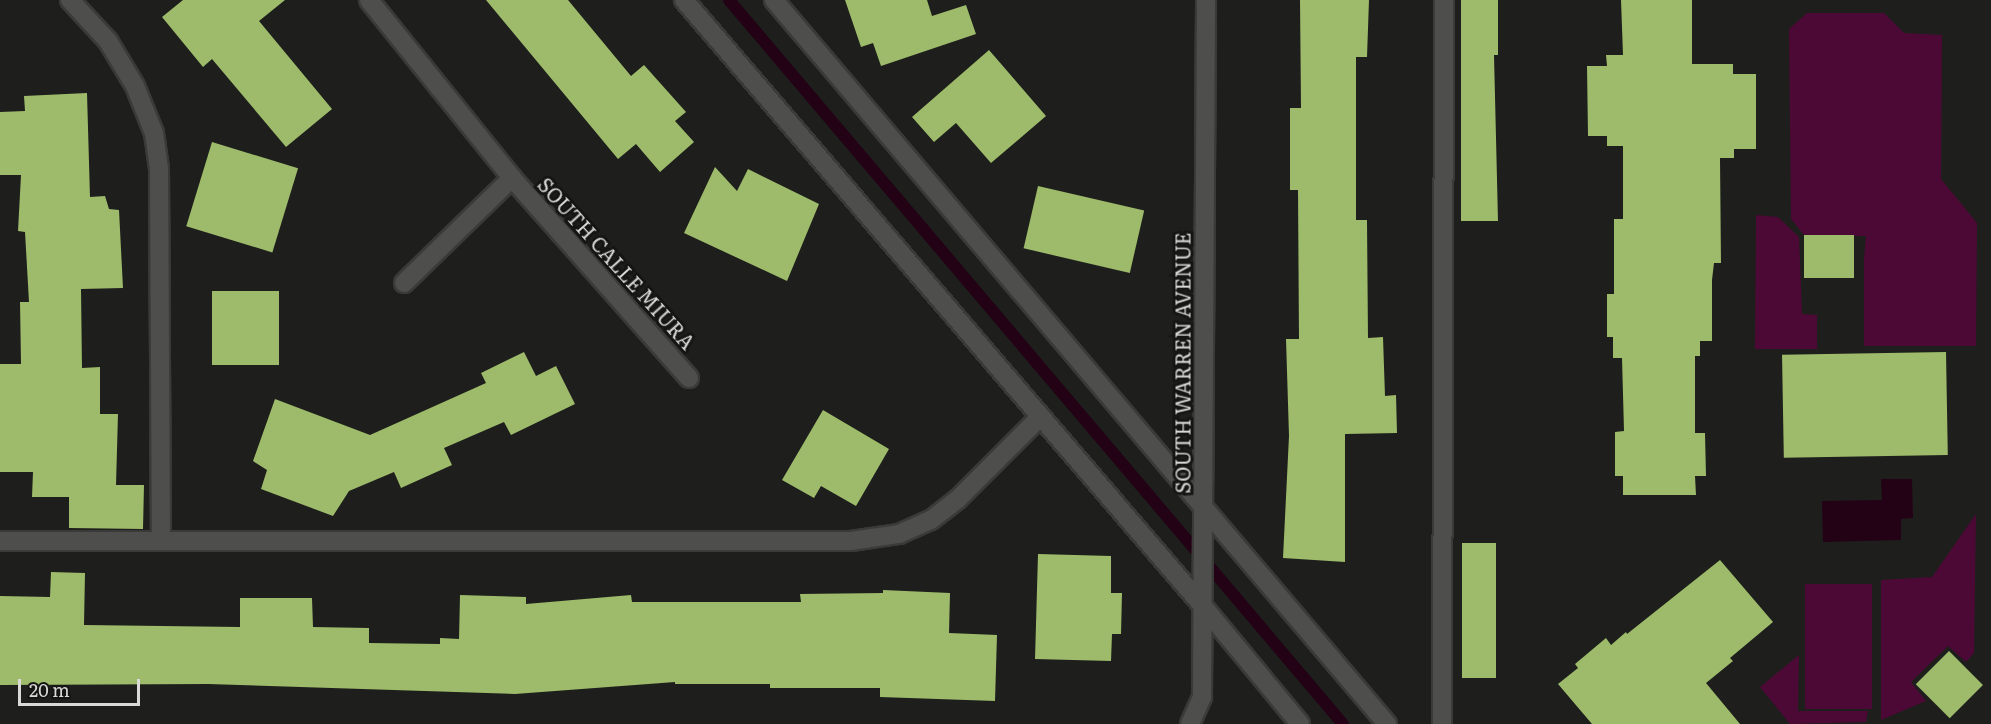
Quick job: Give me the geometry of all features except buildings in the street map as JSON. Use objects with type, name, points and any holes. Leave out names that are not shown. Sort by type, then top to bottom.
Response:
[{"type":"street","points":[[70,0],[108,41],[135,86],[154,134],[159,168],[161,541]]},
{"type":"street","name":"SOUTH CALLE MIURA","points":[[369,0],[512,178],[689,378]]},
{"type":"street","points":[[684,0],[1202,605],[1300,724]]},
{"type":"street","points":[[774,0],[1387,724]]},
{"type":"street","name":"SOUTH WARREN AVENUE","points":[[1190,724],[1202,697],[1206,0]]},
{"type":"street","points":[[1442,724],[1444,0]]},
{"type":"street","name":"SOUTH CALLE MIURA","points":[[404,283],[512,178]]},
{"type":"street","points":[[0,541],[851,541],[899,534],[931,520],[958,499],[1041,416]]},
{"type":"shaded area","points":[[1807,13],[1884,13],[1904,33],[1942,35],[1941,179],[1977,223],[1976,346],[1864,346],[1866,236],[1804,235],[1791,219],[1789,29]]},
{"type":"shaded area","points":[[1756,215],[1778,217],[1799,237],[1802,314],[1817,315],[1817,349],[1755,349]]},
{"type":"shaded area","points":[[1881,479],[1912,479],[1913,518],[1901,519],[1901,540],[1823,542],[1822,501],[1882,500]]},
{"type":"shaded area","points":[[1976,514],[1974,653],[1966,662],[1948,646],[1911,682],[1926,701],[1881,720],[1881,580],[1932,577]]},
{"type":"shaded area","points":[[1805,584],[1872,584],[1872,709],[1805,709]]},
{"type":"shaded area","points":[[1799,655],[1798,711],[1868,711],[1866,722],[1790,724],[1760,687]]},
{"type":"waterway","points":[[729,0],[1343,724]]}]
